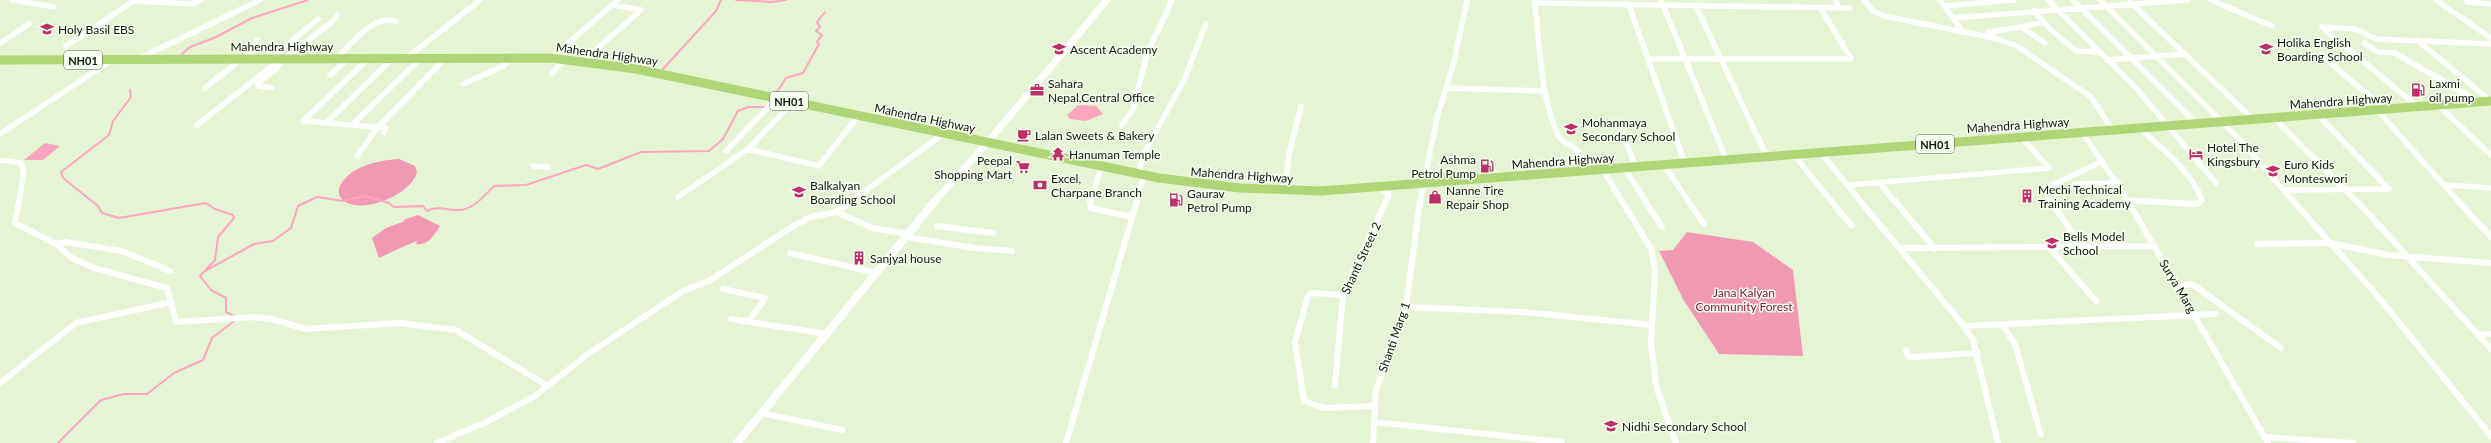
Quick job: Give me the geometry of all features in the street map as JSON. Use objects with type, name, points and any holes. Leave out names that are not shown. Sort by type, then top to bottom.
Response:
[{"type":"highway","name":"Mahendra Highway","points":[[0,60],[370,57],[514,57],[565,59],[636,69],[1141,175],[1197,185],[1281,191],[1321,191],[1604,171],[2112,129],[2418,108],[2491,101]]},
{"type":"street","points":[[12,0],[54,7]]},
{"type":"street","points":[[66,46],[134,1],[192,4],[201,0]]},
{"type":"street","points":[[138,59],[260,0]]},
{"type":"street","points":[[408,57],[480,0]]},
{"type":"street","points":[[551,58],[618,0]]},
{"type":"street","points":[[737,443],[907,235],[987,143],[1107,0]]},
{"type":"street","points":[[1122,125],[1133,109],[1147,54],[1172,0]]},
{"type":"street","name":"Shanti Marg 1","points":[[1373,443],[1374,406],[1379,381],[1406,307],[1418,225],[1419,207],[1425,184],[1437,118],[1446,88],[1466,0]]},
{"type":"street","points":[[1836,0],[1840,8]]},
{"type":"street","points":[[1864,0],[1873,11],[1884,16],[1994,38],[2017,46],[2091,98],[2112,129]]},
{"type":"street","points":[[1940,0],[1963,32]]},
{"type":"street","points":[[1944,6],[2014,0]]},
{"type":"street","points":[[2048,0],[2169,126],[2216,183]]},
{"type":"street","points":[[2073,0],[2197,124]]},
{"type":"street","points":[[2100,0],[2158,56],[2285,190],[2331,243],[2491,436]]},
{"type":"street","points":[[1952,18],[2105,6],[2130,2],[2188,0]]},
{"type":"street","points":[[2212,0],[2272,26]]},
{"type":"street","points":[[2436,0],[2491,38]]},
{"type":"street","points":[[1588,172],[1582,157],[1576,149],[1564,143],[1559,137],[1546,104],[1534,2],[1602,2],[1629,5],[1662,3],[1696,6],[1849,8]]},
{"type":"street","points":[[2130,2],[2253,119]]},
{"type":"street","points":[[2468,2],[2491,4]]},
{"type":"street","points":[[586,62],[590,55],[641,10],[644,3]]},
{"type":"street","points":[[1662,3],[1726,161]]},
{"type":"street","points":[[614,5],[641,10]]},
{"type":"street","points":[[1629,5],[1686,164]]},
{"type":"street","points":[[1696,6],[1723,60],[1767,157]]},
{"type":"street","points":[[1648,59],[1851,59],[1820,7]]},
{"type":"street","points":[[2034,11],[2076,51],[2099,52]]},
{"type":"street","points":[[197,125],[333,21],[336,15]]},
{"type":"street","points":[[338,58],[350,44],[379,21],[387,18],[396,21]]},
{"type":"street","points":[[272,58],[318,19]]},
{"type":"street","points":[[1994,38],[1988,32],[2044,22]]},
{"type":"street","points":[[0,43],[29,24]]},
{"type":"street","points":[[1066,443],[1131,217],[1141,175],[1143,155],[1184,80],[1206,24]]},
{"type":"street","points":[[2021,27],[2045,43]]},
{"type":"street","points":[[2418,108],[2322,27],[2352,28],[2376,39],[2491,44]]},
{"type":"street","points":[[205,88],[251,52],[256,40]]},
{"type":"street","points":[[2416,40],[2491,101]]},
{"type":"street","points":[[2364,43],[2378,52],[2395,54],[2480,102]]},
{"type":"street","points":[[2107,60],[2185,54]]},
{"type":"street","points":[[2320,54],[2382,110],[2491,237]]},
{"type":"street","points":[[370,57],[303,121],[386,128],[384,133]]},
{"type":"street","points":[[326,123],[395,57]]},
{"type":"street","points":[[352,125],[422,57]]},
{"type":"street","points":[[357,156],[377,128],[447,57]]},
{"type":"street","points":[[463,84],[502,66],[514,57]]},
{"type":"street","points":[[272,88],[258,86],[258,83],[275,70],[284,58]]},
{"type":"street","points":[[330,75],[350,58]]},
{"type":"street","points":[[0,134],[113,59]]},
{"type":"street","points":[[552,73],[565,59]]},
{"type":"street","points":[[1446,88],[1544,91]]},
{"type":"street","points":[[726,150],[776,99]]},
{"type":"street","points":[[678,197],[748,149],[792,102]]},
{"type":"street","points":[[1281,191],[1286,178],[1301,106]]},
{"type":"street","points":[[2439,106],[2491,156]]},
{"type":"street","points":[[2285,190],[2389,189],[2317,114]]},
{"type":"street","points":[[748,149],[819,166],[858,116]]},
{"type":"street","points":[[2273,117],[2347,190],[2491,349]]},
{"type":"street","points":[[2128,200],[2197,204],[2202,200],[2201,194],[2184,173],[2139,128]]},
{"type":"street","points":[[1622,132],[1636,168]]},
{"type":"street","name":"Surya Marg","points":[[2082,132],[2118,183],[2267,440]]},
{"type":"street","points":[[437,443],[521,404],[548,386],[588,354],[683,292],[709,281],[795,225],[810,217],[836,212],[943,134]]},
{"type":"street","points":[[1849,185],[2049,168],[2021,137]]},
{"type":"street","points":[[1821,153],[1901,248],[1974,340],[1998,443]]},
{"type":"street","points":[[1794,155],[1852,226]]},
{"type":"street","points":[[0,160],[21,163],[24,170],[15,223],[56,244],[72,258],[78,259],[94,268],[168,288],[176,322],[236,318],[267,318],[306,329],[400,323],[456,330],[548,386]]},
{"type":"street","points":[[2082,248],[2044,189],[2103,161]]},
{"type":"street","points":[[1664,165],[1704,224]]},
{"type":"street","points":[[533,166],[548,167]]},
{"type":"street","points":[[1102,166],[1089,204],[1092,208],[1131,217]]},
{"type":"street","points":[[1626,169],[1662,227]]},
{"type":"street","points":[[1604,171],[1651,249],[1655,270],[1651,345],[1657,389],[1676,443]]},
{"type":"street","points":[[1880,183],[1935,249]]},
{"type":"street","points":[[2075,184],[2118,183]]},
{"type":"street","points":[[2446,185],[2491,188]]},
{"type":"street","name":"Shanti Street 2","points":[[1335,385],[1343,296],[1389,195],[1379,187]]},
{"type":"street","points":[[836,212],[873,228],[974,248],[1012,251]]},
{"type":"street","points":[[938,226],[993,233]]},
{"type":"street","points":[[56,244],[65,242],[122,251],[170,271]]},
{"type":"street","points":[[2257,244],[2331,243],[2368,252],[2491,263]]},
{"type":"street","points":[[1901,248],[2082,248],[2154,246]]},
{"type":"street","points":[[2050,248],[2096,301]]},
{"type":"street","points":[[790,253],[877,273]]},
{"type":"street","points":[[2178,286],[2192,284],[2281,348]]},
{"type":"street","points":[[723,289],[765,298],[748,322]]},
{"type":"street","points":[[1343,296],[1318,292],[1311,293],[1308,296],[1295,342],[1304,401],[1324,408],[1374,406]]},
{"type":"street","points":[[0,383],[50,341],[76,323],[172,302]]},
{"type":"street","points":[[1406,307],[1523,312],[1652,325]]},
{"type":"street","points":[[1964,326],[2216,314]]},
{"type":"street","points":[[731,319],[827,334]]},
{"type":"street","points":[[2002,324],[2015,344],[2041,435]]},
{"type":"street","points":[[2478,335],[2491,334]]},
{"type":"street","points":[[1906,352],[1908,356],[1914,357],[1978,353]]},
{"type":"street","points":[[762,413],[842,430]]},
{"type":"street","points":[[1374,422],[1562,442]]},
{"type":"street","points":[[2267,440],[2353,443]]},
{"type":"green space","points":[[399,159],[415,166],[417,172],[413,180],[406,188],[396,195],[373,204],[362,205],[351,204],[340,197],[340,186],[351,173],[366,165]]},
{"type":"green space","points":[[418,215],[440,226],[433,236],[427,242],[416,244],[417,241],[379,258],[372,238],[386,228]]},
{"type":"green space","name":"Jana Kalyan Community Forest","points":[[1687,232],[1753,242],[1793,270],[1803,356],[1719,354],[1683,299],[1659,251],[1673,250]]},
{"type":"shaded area","points":[[1078,105],[1096,106],[1103,114],[1086,121],[1070,119],[1067,115]]},
{"type":"shaded area","points":[[45,143],[60,146],[43,160],[24,160]]},
{"type":"waterway","points":[[182,54],[190,47],[214,38],[252,18],[308,0]]},
{"type":"waterway","points":[[663,69],[716,11],[721,0]]},
{"type":"waterway","points":[[736,0],[772,2],[786,0]]},
{"type":"waterway","points":[[780,96],[777,92],[786,78],[803,73],[819,44],[817,42],[822,35],[816,31],[820,27],[817,22],[825,12]]},
{"type":"waterway","points":[[130,90],[131,97],[113,121],[109,135],[61,172],[63,178],[98,206],[102,213],[119,218],[206,203],[215,209],[233,215],[234,218],[218,237],[215,260],[200,276],[211,290],[226,298],[226,312],[234,316]]},
{"type":"waterway","points":[[769,107],[774,107],[779,102]]},
{"type":"waterway","points":[[205,271],[254,244],[273,241],[291,228],[298,206],[317,197],[343,201],[365,196],[389,203],[394,207],[423,206],[427,211],[435,208],[457,210],[466,209],[475,204],[494,186],[526,185],[586,165],[598,169],[641,152],[709,151],[723,139],[738,111],[748,107],[765,107]]},
{"type":"waterway","points":[[58,443],[101,400],[124,394],[147,394],[174,373],[203,360],[212,338],[234,321]]},
{"type":"place","name":"Holy Basil EBS","points":[[47,29]]},
{"type":"place","name":"Ascent Academy","points":[[1059,49]]},
{"type":"place","name":"Holika English Boarding School","points":[[2266,49]]},
{"type":"place","name":"Sahara Nepal,Central Office","points":[[1037,90]]},
{"type":"place","name":"Laxmi oil pump","points":[[2418,90]]},
{"type":"place","name":"Mohanmaya Secondary School","points":[[1571,129]]},
{"type":"place","name":"Lalan Sweets & Bakery","points":[[1024,135]]},
{"type":"place","name":"Hanuman Temple","points":[[1058,154]]},
{"type":"place","name":"Hotel The Kingsbury","points":[[2196,154]]},
{"type":"place","name":"Ashma Petrol Pump","points":[[1487,166]]},
{"type":"place","name":"Peepal Shopping Mart","points":[[1023,167]]},
{"type":"place","name":"Euro Kids Monteswori","points":[[2273,171]]},
{"type":"place","name":"Excel, Charpane Branch","points":[[1040,185]]},
{"type":"place","name":"Balkalyan Boarding School","points":[[799,192]]},
{"type":"place","name":"Mechi Technical Training Academy","points":[[2027,196]]},
{"type":"place","name":"Nanne Tire Repair Shop","points":[[1435,197]]},
{"type":"place","name":"Gaurav Petrol Pump","points":[[1176,200]]},
{"type":"place","name":"Bells Model School","points":[[2052,243]]},
{"type":"place","name":"Sanjyal house","points":[[859,258]]},
{"type":"place","name":"Nidhi Secondary School","points":[[1611,426]]}]
